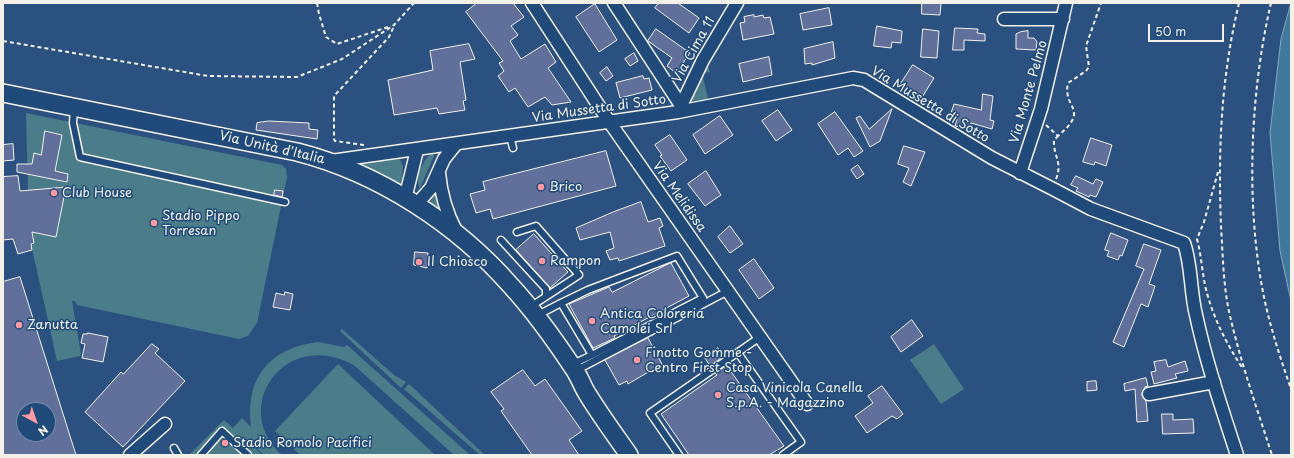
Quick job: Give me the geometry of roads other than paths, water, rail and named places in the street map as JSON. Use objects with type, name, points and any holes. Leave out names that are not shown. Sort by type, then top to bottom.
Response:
[{"type":"main road","name":"Via Unità d'Italia","points":[[3,93],[297,152],[330,161],[380,184],[410,202],[460,237],[493,266],[532,312],[575,370],[588,382],[641,455]]},
{"type":"main road","name":"Via Unità d'Italia","points":[[575,370],[582,386],[629,455]]},
{"type":"street","name":"Via Melidissa","points":[[532,3],[608,120],[807,404]]},
{"type":"street","name":"Via Cima 11","points":[[679,108],[703,60],[737,3]]},
{"type":"street","name":"Via Monte Pelmo","points":[[1020,173],[1037,121],[1066,3]]},
{"type":"street","points":[[620,6],[679,108]]},
{"type":"street","points":[[1004,18],[1063,18]]},
{"type":"street","name":"Via Mussetta di Sotto","points":[[330,161],[510,136],[854,78],[864,80],[992,158],[1020,173],[1091,209],[1184,243],[1188,253],[1195,312],[1214,382],[1237,455]]},
{"type":"street","points":[[410,202],[431,188],[444,159],[456,144]]},
{"type":"street","points":[[410,202],[417,150]]},
{"type":"street","points":[[439,173],[441,193],[448,215],[460,237]]},
{"type":"street","points":[[1149,394],[1214,382]]},
{"type":"street","points":[[604,420],[607,430],[623,455]]},
{"type":"street","points":[[130,455],[165,424]]},
{"type":"lane","points":[[74,107],[73,123],[80,157],[285,202]]},
{"type":"lane","points":[[510,136],[513,148]]},
{"type":"lane","points":[[517,232],[536,226],[579,275],[546,296],[532,312]]},
{"type":"lane","points":[[501,240],[546,289],[546,296]]},
{"type":"lane","points":[[532,312],[562,303],[588,290],[677,256],[703,298],[592,355],[575,370]]},
{"type":"lane","points":[[575,370],[728,291]]},
{"type":"lane","points":[[562,303],[592,355]]},
{"type":"lane","points":[[679,455],[650,414],[760,338]]},
{"type":"lane","points":[[738,353],[800,442],[783,455]]},
{"type":"lane","points":[[201,455],[222,431],[248,455]]},
{"type":"lane","points":[[174,448],[178,455]]},
{"type":"lane","points":[[206,450],[212,455]]},
{"type":"water","points":[[1291,3],[1291,301],[1280,251],[1270,133],[1281,39]]},
{"type":"place","name":"Brico","points":[[541,187]]},
{"type":"place","name":"Club House","points":[[54,193]]},
{"type":"place","name":"Stadio Pippo Torresan","points":[[154,223]]},
{"type":"place","name":"Rampon","points":[[542,261]]},
{"type":"place","name":"Il Chiosco","points":[[419,262]]},
{"type":"place","name":"Antica Coloreria Camolei Srl","points":[[592,321]]},
{"type":"place","name":"Zanutta","points":[[19,325]]},
{"type":"place","name":"Finotto Gomme - Centro First Stop","points":[[637,360]]},
{"type":"place","name":"Casa Vinicola Canella S.p.A. - Magazzino","points":[[718,395]]},
{"type":"place","name":"Stadio Romolo Pacifici","points":[[225,443]]}]
